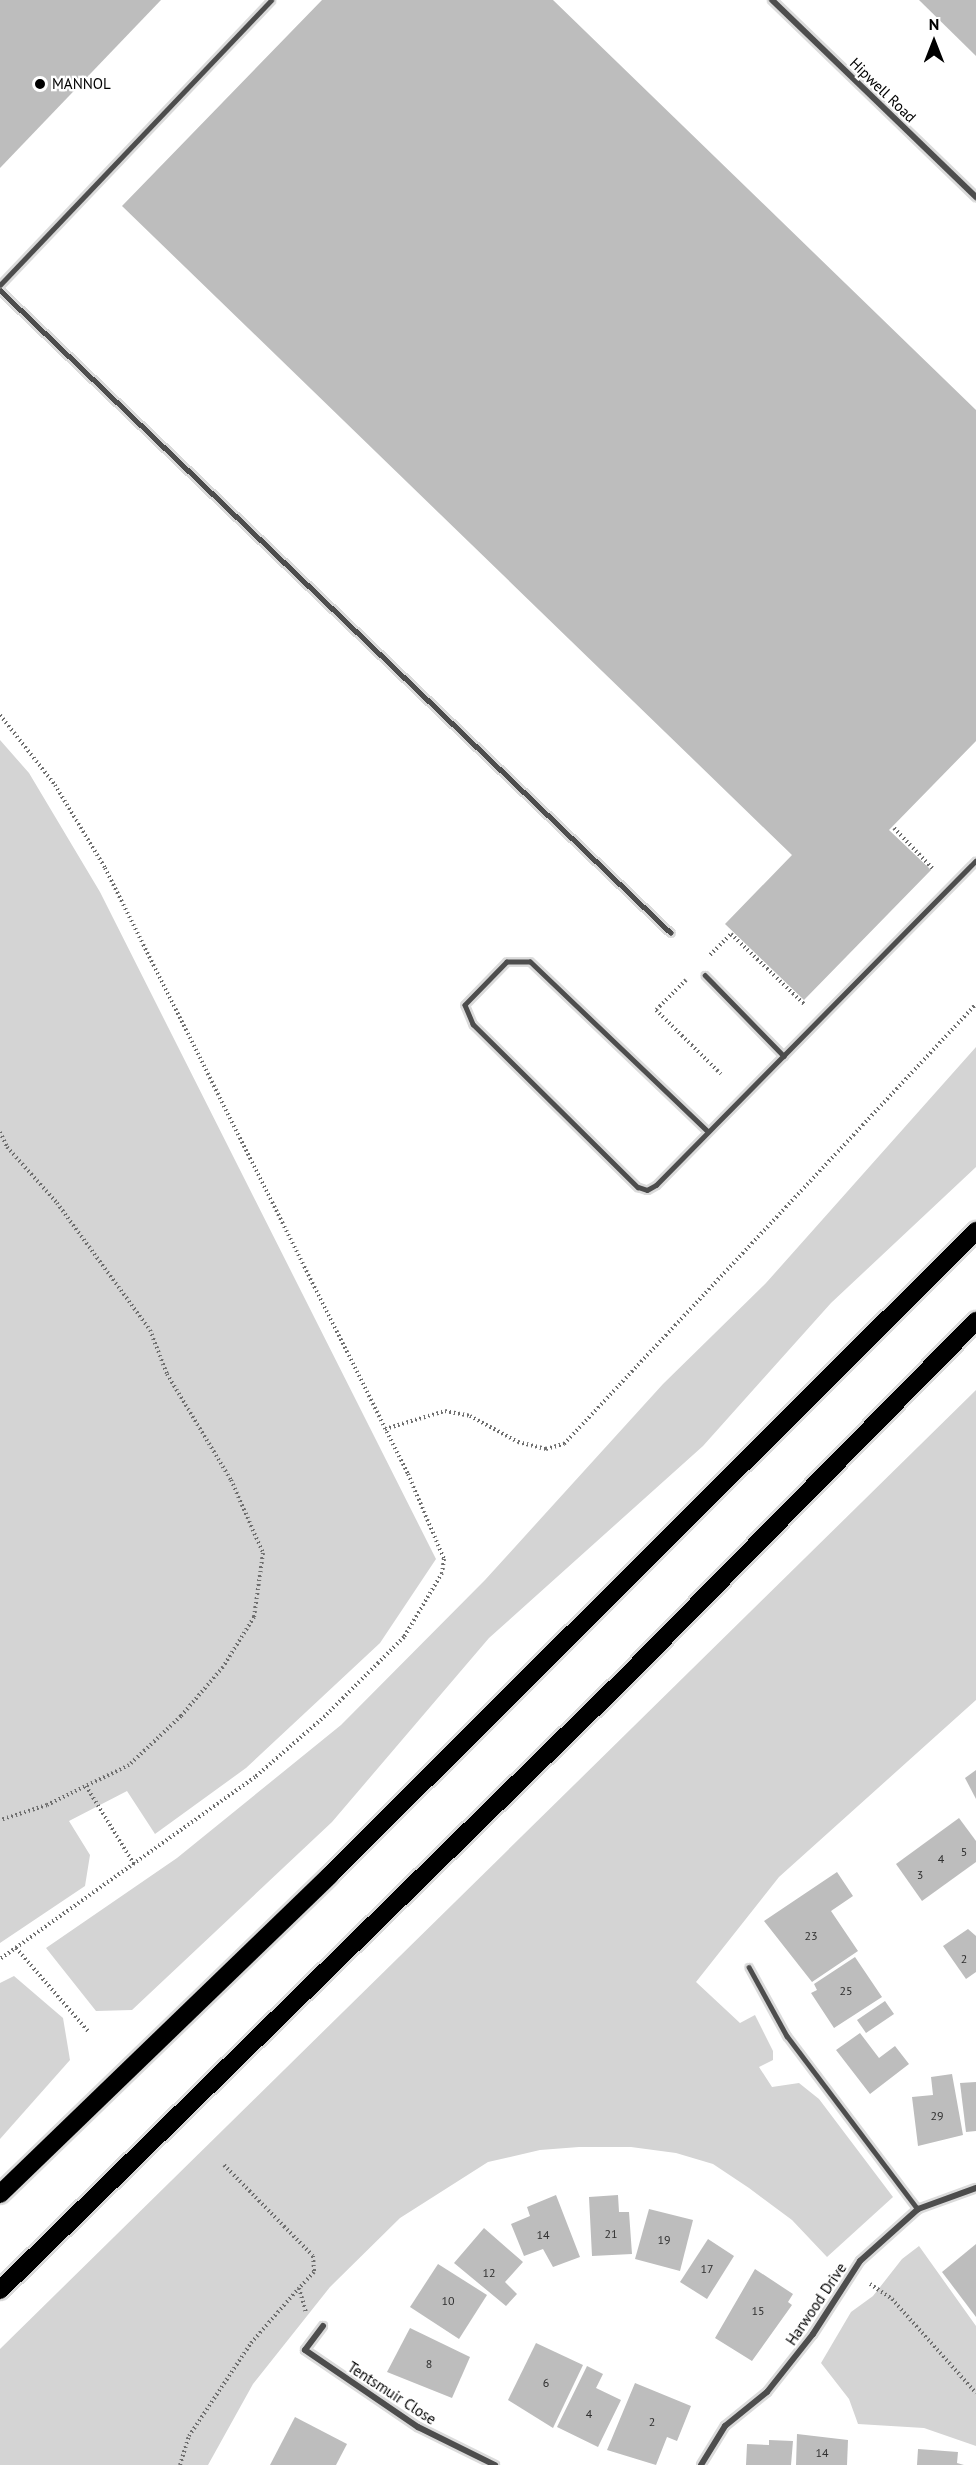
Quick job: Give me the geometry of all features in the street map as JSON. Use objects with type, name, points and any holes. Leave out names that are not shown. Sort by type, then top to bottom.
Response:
[{"type":"highway","points":[[0,2194],[329,1876],[976,1231]]},
{"type":"highway","points":[[0,2290],[625,1678],[976,1321]]},
{"type":"street","name":"Hipwell Road","points":[[772,0],[976,197]]},
{"type":"street","name":"Harwood Drive","points":[[701,2465],[725,2426],[767,2392],[813,2334],[854,2271],[918,2209],[976,2188]]},
{"type":"street","name":"Tentsmuir Close","points":[[323,2326],[305,2350],[418,2427],[495,2465]]},
{"type":"lane","points":[[0,285],[271,0]]},
{"type":"lane","points":[[0,290],[671,933]]},
{"type":"lane","points":[[708,1132],[530,962],[507,962],[465,1005],[473,1024],[638,1187],[656,1185],[976,861]]},
{"type":"lane","points":[[705,975],[784,1056]]},
{"type":"lane","points":[[749,1967],[787,2036],[918,2209]]},
{"type":"path","points":[[0,715],[55,784],[105,868],[385,1429],[444,1559],[430,1595],[404,1637],[325,1716],[255,1777],[0,1959]]},
{"type":"path","points":[[894,828],[936,868],[928,876]]},
{"type":"path","points":[[706,959],[731,934],[804,1004],[812,996]]},
{"type":"path","points":[[689,976],[656,1010],[722,1074]]},
{"type":"path","points":[[385,1429],[445,1411],[470,1416],[527,1444],[546,1449],[564,1444],[976,1004]]},
{"type":"path","points":[[0,1132],[6,1147],[57,1203],[150,1330],[167,1374],[231,1480],[262,1553],[254,1617],[223,1666],[181,1716],[129,1765],[47,1805],[0,1820]]},
{"type":"path","points":[[86,1786],[134,1864]]},
{"type":"path","points":[[16,1948],[88,2031]]},
{"type":"path","points":[[180,2465],[189,2436],[251,2343],[314,2272],[313,2256],[224,2165]]},
{"type":"path","points":[[854,2271],[892,2299],[976,2393]]},
{"type":"path","points":[[299,2288],[309,2317],[323,2326]]},
{"type":"shaded area","points":[[0,740],[29,773],[100,892],[436,1559],[380,1643],[246,1768],[155,1834],[127,1791],[69,1821],[90,1855],[85,1886],[0,1943]]},
{"type":"shaded area","points":[[976,1047],[976,1167],[831,1303],[703,1446],[489,1638],[332,1822],[132,2010],[96,2011],[46,1948],[177,1858],[341,1725],[485,1580],[663,1384],[766,1283]]},
{"type":"shaded area","points":[[976,1390],[976,1700],[779,1877],[696,1982],[740,2023],[755,2015],[773,2051],[773,2060],[759,2067],[772,2087],[799,2083],[819,2099],[893,2197],[827,2257],[792,2220],[749,2188],[713,2164],[676,2153],[631,2147],[579,2147],[540,2150],[488,2162],[400,2218],[330,2287],[253,2384],[208,2465],[0,2465],[0,2349]]},
{"type":"shaded area","points":[[14,1976],[63,2018],[70,2060],[0,2139],[0,1983]]},
{"type":"shaded area","points":[[919,2246],[976,2326],[976,2446],[924,2428],[858,2424],[849,2399],[821,2363],[851,2312],[873,2296],[902,2259]]},
{"type":"building","name":"MANNOL","points":[[0,0],[161,0],[0,168]]},
{"type":"building","points":[[322,0],[553,0],[976,410],[976,741],[889,830],[931,870],[804,1000],[725,924],[792,855],[122,206]]},
{"type":"building","points":[[919,0],[976,0],[976,56]]},
{"type":"building","points":[[976,1770],[976,1799],[965,1778]]},
{"type":"building","points":[[959,1818],[976,1841],[976,1862],[922,1901],[896,1864]]},
{"type":"building","points":[[837,1872],[853,1896],[831,1911],[858,1951],[812,1982],[764,1921]]},
{"type":"building","points":[[968,1929],[976,1936],[976,1972],[966,1979],[943,1946]]},
{"type":"building","points":[[855,1957],[882,1997],[834,2028],[811,1993],[817,1990],[814,1984]]},
{"type":"building","points":[[885,2001],[894,2014],[866,2033],[857,2020]]},
{"type":"building","points":[[860,2033],[879,2058],[895,2046],[909,2064],[870,2094],[836,2050]]},
{"type":"building","points":[[952,2074],[963,2135],[918,2146],[912,2097],[933,2095],[931,2077]]},
{"type":"building","points":[[976,2082],[976,2131],[966,2132],[960,2083]]},
{"type":"building","points":[[556,2195],[580,2257],[553,2267],[543,2249],[524,2256],[511,2224],[530,2216],[527,2207]]},
{"type":"building","points":[[618,2195],[619,2212],[629,2212],[632,2254],[592,2256],[589,2197]]},
{"type":"building","points":[[649,2209],[693,2220],[680,2271],[635,2259]]},
{"type":"building","points":[[484,2228],[523,2262],[505,2282],[517,2294],[506,2306],[454,2263]]},
{"type":"building","points":[[708,2239],[734,2256],[707,2299],[680,2282]]},
{"type":"building","points":[[976,2244],[976,2317],[942,2272]]},
{"type":"building","points":[[438,2264],[487,2295],[459,2339],[410,2307]]},
{"type":"building","points":[[755,2269],[793,2294],[788,2302],[792,2305],[752,2361],[715,2338]]},
{"type":"building","points":[[410,2328],[470,2357],[452,2398],[387,2372]]},
{"type":"building","points":[[536,2343],[583,2365],[553,2428],[508,2400]]},
{"type":"building","points":[[587,2366],[603,2374],[596,2388],[621,2400],[598,2447],[557,2427]]},
{"type":"building","points":[[635,2383],[691,2406],[677,2441],[667,2437],[656,2465],[607,2450]]},
{"type":"building","points":[[295,2417],[347,2444],[336,2465],[270,2465]]},
{"type":"building","points":[[797,2434],[848,2440],[847,2465],[796,2465]]},
{"type":"building","points":[[769,2440],[793,2441],[791,2465],[746,2465],[747,2444],[769,2445]]},
{"type":"building","points":[[918,2449],[958,2452],[957,2463],[964,2465],[917,2465]]},
{"type":"place","name":"MANNOL","points":[[40,84]]}]
